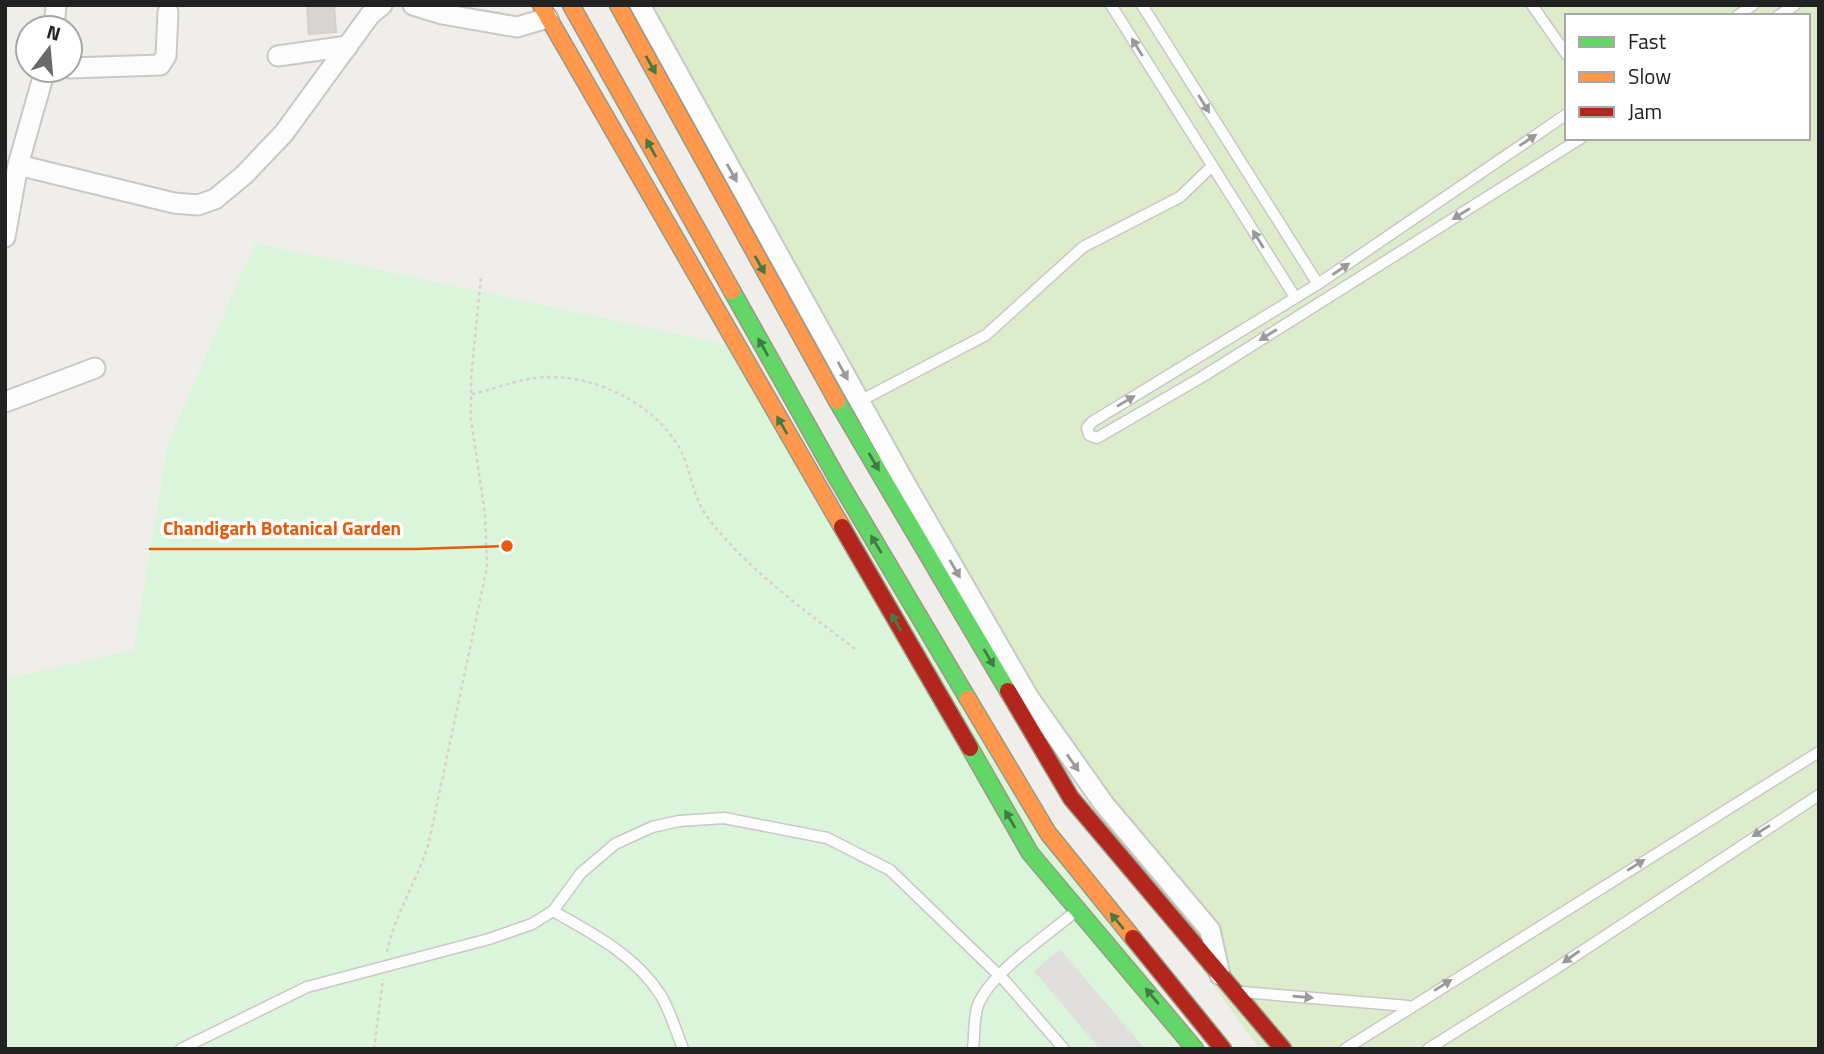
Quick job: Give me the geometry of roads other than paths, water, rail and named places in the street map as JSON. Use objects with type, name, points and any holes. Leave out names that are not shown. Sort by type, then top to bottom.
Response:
[{"type":"main road","points":[[570,5],[837,478],[1048,833],[1223,1049]]},
{"type":"main road","points":[[618,5],[792,324],[851,405]]},
{"type":"main road","points":[[544,11],[1030,853],[1195,1049]]},
{"type":"main road","points":[[1220,975],[1283,1049]]},
{"type":"street","points":[[18,165],[174,203],[198,205],[215,199],[284,133],[370,15],[382,5]]},
{"type":"street","points":[[413,5],[442,14],[517,27],[544,11]]},
{"type":"street","points":[[640,5],[851,405],[1029,698],[1104,804],[1210,930],[1220,975]]},
{"type":"street","points":[[84,68],[160,65],[166,56],[168,12]]},
{"type":"street","points":[[278,56],[348,46]]},
{"type":"street","points":[[5,237],[18,165],[40,84]]},
{"type":"street","points":[[5,401],[95,368]]},
{"type":"lane","points":[[1111,5],[1295,297]]},
{"type":"lane","points":[[1142,5],[1318,284]]},
{"type":"lane","points":[[1532,5],[1565,52]]},
{"type":"lane","points":[[1565,115],[1318,284],[1091,422],[1087,428],[1088,435],[1094,439],[1100,437],[1202,377],[1578,140]]},
{"type":"lane","points":[[851,405],[986,335],[1083,247],[1180,197],[1212,166]]},
{"type":"lane","points":[[1345,1049],[1409,1006],[1819,752]]},
{"type":"lane","points":[[1433,1047],[1819,795]]},
{"type":"lane","points":[[181,1049],[307,988],[489,939],[532,924],[553,911],[582,873],[615,844],[652,827],[679,821],[724,818],[827,838],[890,870],[1000,976],[1064,1049]]},
{"type":"lane","points":[[973,1049],[976,1009],[982,996],[1000,976],[1078,909]]},
{"type":"lane","points":[[553,911],[602,939],[644,971],[661,996],[683,1049]]},
{"type":"lane","points":[[1234,992],[1409,1006]]},
{"type":"place","name":"Chandigarh Botanical Garden","points":[[507,546]]}]
